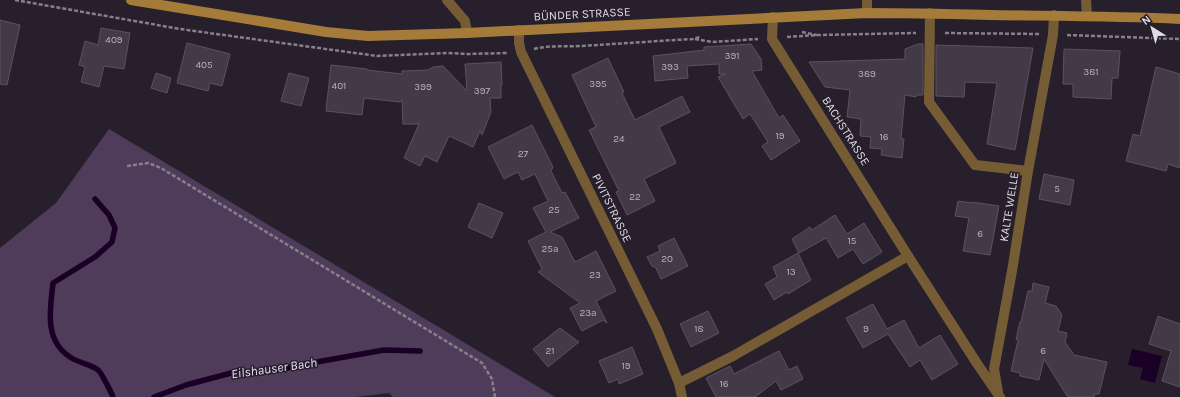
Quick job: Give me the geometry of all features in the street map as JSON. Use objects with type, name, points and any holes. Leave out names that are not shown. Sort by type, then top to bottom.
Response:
[{"type":"main road","name":"BÜNDER STRASSE","points":[[131,0],[326,32],[368,36],[467,33],[867,13],[1054,15],[1180,19]]},
{"type":"street","points":[[447,0],[465,21],[467,33]]},
{"type":"street","points":[[866,0],[867,13]]},
{"type":"street","points":[[1086,0],[1087,16]]},
{"type":"street","points":[[930,13],[929,102],[975,166],[1028,171]]},
{"type":"street","name":"KALTE WELLE","points":[[997,396],[994,369],[1053,35],[1054,15]]},
{"type":"street","points":[[772,39],[773,17]]},
{"type":"street","name":"PIVITSTRASSE","points":[[519,30],[521,52],[657,329],[679,383],[682,397]]},
{"type":"street","name":"BACHSTRASSE","points":[[772,39],[997,396]]},
{"type":"street","points":[[679,383],[733,356],[908,256]]},
{"type":"path","points":[[15,0],[180,29],[377,56],[521,52],[544,46],[578,47],[693,39],[712,42],[817,35],[895,33],[1053,35],[1180,39]]},
{"type":"path","points":[[127,166],[148,163],[161,168],[482,363],[492,379],[495,397]]},
{"type":"shaded area","points":[[109,129],[555,397],[393,397],[389,393],[356,397],[0,397],[0,248],[56,203]]},
{"type":"shaded area","points":[[1132,349],[1162,356],[1155,383],[1140,379],[1143,368],[1128,365]]},
{"type":"building","points":[[0,20],[20,25],[7,85],[0,84]]},
{"type":"building","points":[[101,28],[130,33],[124,69],[104,66],[99,87],[81,82],[85,67],[79,65],[85,41],[98,45]]},
{"type":"building","points":[[187,43],[230,54],[222,86],[210,83],[208,91],[177,83]]},
{"type":"building","points":[[751,44],[761,59],[762,70],[752,71],[779,118],[783,115],[800,141],[771,160],[762,146],[768,142],[750,114],[743,119],[718,77],[725,74],[719,74],[719,64],[687,66],[688,78],[655,81],[653,56],[704,50],[704,47]]},
{"type":"building","points":[[918,44],[923,44],[923,95],[916,95],[916,97],[905,95],[901,139],[904,139],[902,158],[881,155],[882,149],[870,148],[871,137],[860,136],[861,119],[847,117],[850,90],[825,87],[809,62],[905,59],[905,49]]},
{"type":"building","points":[[936,45],[1033,48],[1015,150],[987,144],[997,83],[965,82],[964,97],[936,96]]},
{"type":"building","points":[[1064,49],[1120,51],[1118,78],[1112,78],[1111,99],[1073,97],[1073,84],[1063,84]]},
{"type":"building","points":[[608,58],[635,120],[682,96],[690,112],[659,127],[676,163],[644,179],[655,201],[627,215],[616,192],[619,191],[589,130],[596,127],[572,75]]},
{"type":"building","points":[[501,62],[501,98],[490,98],[491,112],[482,135],[480,131],[473,147],[449,136],[437,162],[425,156],[420,166],[404,158],[419,124],[403,124],[402,100],[400,102],[364,98],[362,115],[326,111],[331,65],[402,74],[402,71],[428,70],[433,67],[443,66],[467,91],[465,64]]},
{"type":"building","points":[[1156,67],[1180,74],[1180,168],[1168,164],[1166,171],[1126,161],[1133,134],[1140,136]]},
{"type":"building","points":[[156,73],[171,78],[167,93],[151,88]]},
{"type":"building","points":[[289,73],[309,78],[301,106],[281,101]]},
{"type":"building","points":[[532,125],[553,167],[551,171],[562,193],[565,192],[579,218],[550,232],[562,237],[575,262],[596,251],[616,291],[596,301],[607,323],[603,320],[582,331],[570,308],[580,303],[538,272],[542,269],[528,241],[546,232],[533,208],[548,201],[535,174],[522,180],[518,172],[504,179],[488,147]]},
{"type":"building","points":[[1044,174],[1074,180],[1070,205],[1039,199]]},
{"type":"building","points":[[958,201],[999,206],[990,255],[963,251],[969,218],[955,216]]},
{"type":"building","points":[[479,203],[503,213],[492,238],[468,227]]},
{"type":"building","points":[[835,215],[847,234],[864,223],[882,252],[863,264],[853,249],[838,258],[826,238],[799,253],[792,239],[810,227],[812,230]]},
{"type":"building","points":[[674,238],[688,266],[661,279],[656,268],[652,266],[647,257],[660,251],[658,246]]},
{"type":"building","points":[[798,253],[811,280],[788,294],[787,292],[774,300],[765,284],[777,277],[773,267]]},
{"type":"building","points":[[1033,283],[1049,287],[1045,303],[1056,306],[1062,315],[1058,331],[1067,333],[1065,342],[1074,355],[1107,362],[1099,394],[1095,394],[1094,397],[1067,396],[1044,359],[1039,380],[1020,376],[1020,373],[1011,371],[1018,340],[1016,339],[1020,322],[1028,291],[1032,291]]},
{"type":"building","points":[[873,304],[887,329],[904,320],[919,348],[940,335],[958,364],[932,380],[920,360],[910,367],[888,334],[863,348],[846,318]]},
{"type":"building","points":[[708,311],[719,333],[691,347],[680,324]]},
{"type":"building","points":[[1158,316],[1180,324],[1180,387],[1162,381],[1171,351],[1149,344]]},
{"type":"building","points":[[560,328],[579,342],[548,367],[533,349]]},
{"type":"building","points":[[632,347],[643,374],[619,384],[618,379],[609,383],[599,361]]},
{"type":"building","points":[[779,351],[789,370],[797,366],[803,379],[781,390],[776,381],[755,397],[716,397],[706,378],[730,366],[734,374]]},
{"type":"waterway","name":"Eilshauser Bach","points":[[95,199],[109,215],[115,228],[112,242],[95,257],[53,283],[50,314],[52,333],[62,350],[73,359],[98,370],[104,378],[113,397]]},
{"type":"waterway","name":"Eilshauser Bach","points":[[154,397],[186,385],[235,372],[272,371],[384,350],[420,351]]}]
